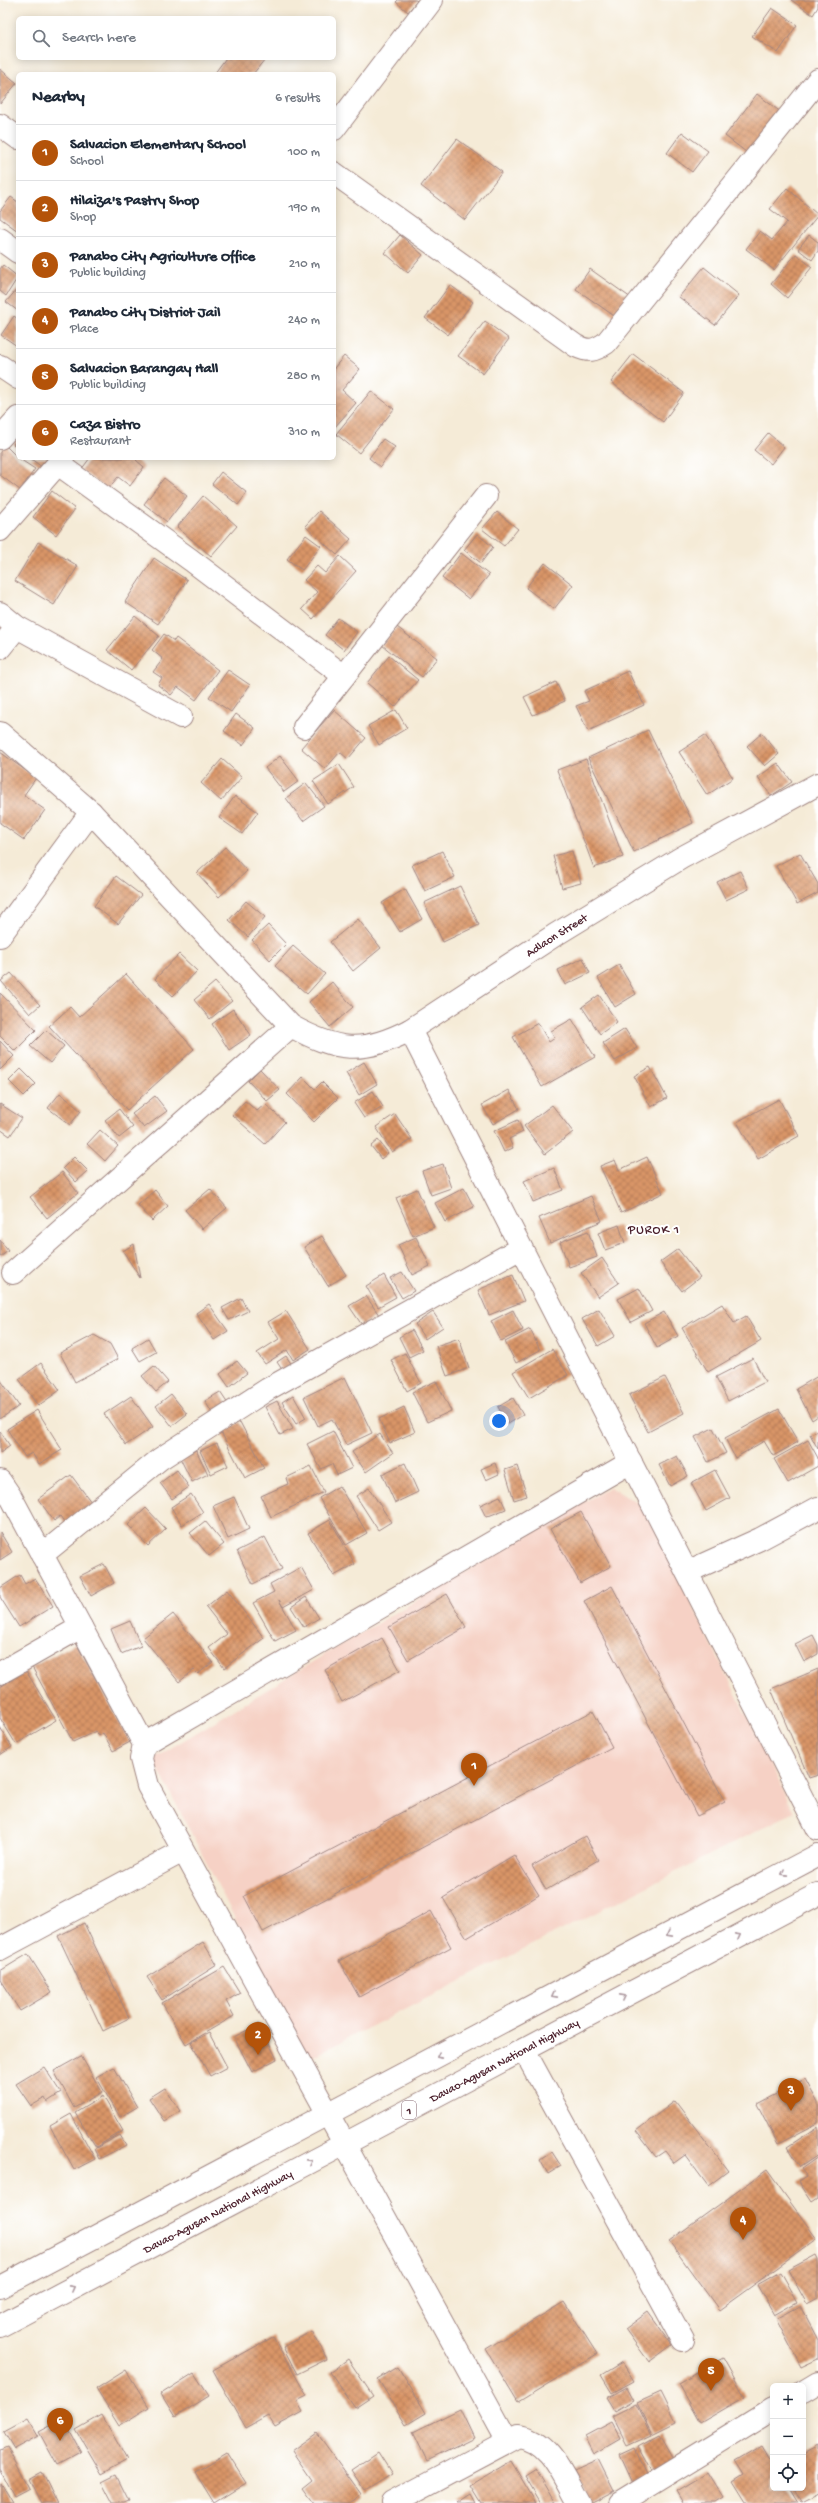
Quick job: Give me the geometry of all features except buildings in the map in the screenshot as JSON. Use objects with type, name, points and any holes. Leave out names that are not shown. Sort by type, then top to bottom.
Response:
[{"type":"main road","points":[[336,127],[432,0]]},
{"type":"main road","points":[[336,174],[576,346],[585,350],[595,351],[606,343],[818,80]]},
{"type":"main road","points":[[0,125],[16,137]]},
{"type":"main road","points":[[0,239],[16,251]]},
{"type":"main road","points":[[0,366],[16,377]]},
{"type":"main road","points":[[0,438],[16,420]]},
{"type":"main road","points":[[0,530],[60,461],[344,676]]},
{"type":"main road","points":[[304,727],[486,496]]},
{"type":"main road","points":[[0,613],[17,627],[181,716]]},
{"type":"main road","points":[[0,648],[17,627]]},
{"type":"main road","name":"Adlaon Street","points":[[0,733],[91,812],[291,1026],[319,1042],[340,1047],[365,1046],[388,1041],[410,1030],[555,935],[681,858],[818,784]]},
{"type":"main road","points":[[0,936],[91,812]]},
{"type":"main road","points":[[13,1273],[291,1026]]},
{"type":"main road","points":[[410,1030],[818,1829]]},
{"type":"main road","points":[[42,1555],[160,1459],[249,1401],[521,1248]]},
{"type":"main road","points":[[144,1744],[631,1462]]},
{"type":"main road","points":[[0,1481],[11,1497],[144,1744],[141,1759],[145,1779],[183,1851],[507,2440]]},
{"type":"main road","points":[[687,1572],[760,1538],[818,1508]]},
{"type":"main road","points":[[0,1673],[81,1627]]},
{"type":"main road","points":[[0,1949],[183,1851]]},
{"type":"main road","points":[[0,2287],[818,1855]]},
{"type":"main road","name":"Davao-Agusan National Highway","points":[[0,2326],[818,1894]]},
{"type":"main road","points":[[586,1978],[603,2008]]},
{"type":"main road","points":[[524,2050],[683,2340]]},
{"type":"main road","points":[[25,2274],[41,2305]]},
{"type":"main road","points":[[806,2390],[818,2383]]},
{"type":"main road","points":[[620,2503],[770,2411]]},
{"type":"main road","points":[[392,2503],[507,2440],[518,2436],[529,2437],[540,2443],[548,2451],[579,2503]]},
{"type":"shaded area","points":[[610,1487],[644,1507],[794,1812],[307,2059],[153,1759],[342,1644]]},
{"type":"place","name":"Salvacion Elementary School","points":[[474,1786]]},
{"type":"place","name":"Hilaiza's Pastry Shop","points":[[258,2055]]},
{"type":"place","name":"Panabo City Agriculture Office","points":[[791,2111]]},
{"type":"place","name":"Panabo City District Jail","points":[[743,2240]]},
{"type":"place","name":"Salvacion Barangay Hall","points":[[711,2391]]},
{"type":"place","name":"Caza Bistro","points":[[60,2441]]},
{"type":"district","name":"PUROK 1","points":[[654,1228]]}]
